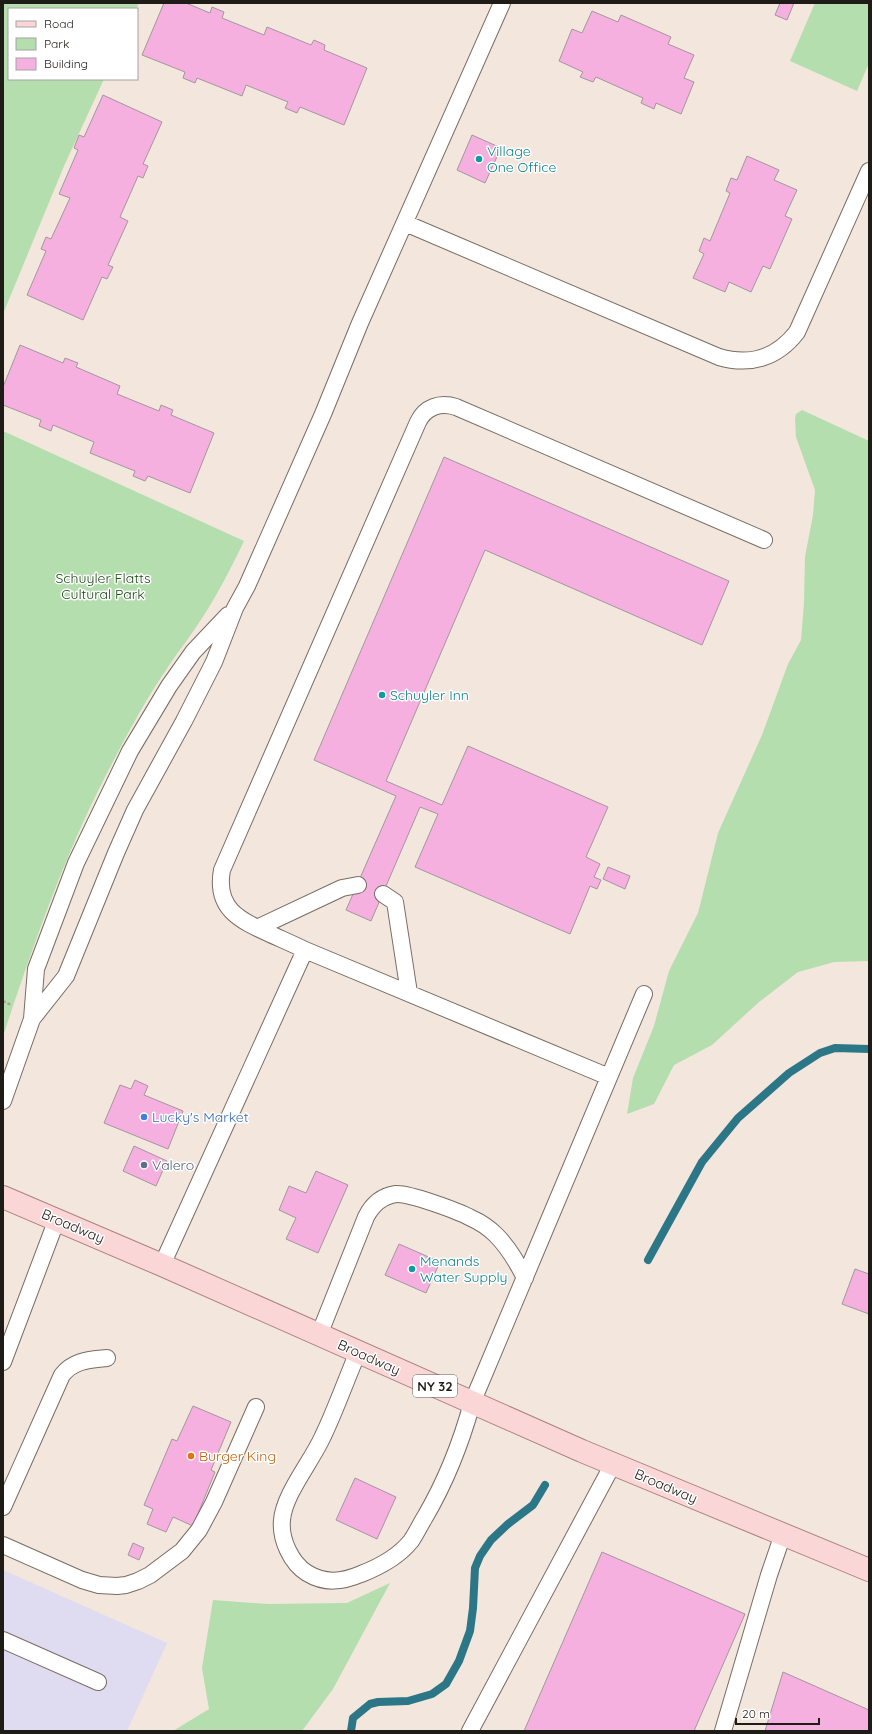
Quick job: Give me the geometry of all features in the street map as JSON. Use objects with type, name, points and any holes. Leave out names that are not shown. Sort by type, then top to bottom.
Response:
[{"type":"main road","name":"Broadway","points":[[3,1196],[613,1464],[869,1570]]},
{"type":"lane","points":[[32,1019],[66,976],[135,810],[188,715],[214,662],[234,608],[250,579],[499,4]]},
{"type":"lane","points":[[405,223],[720,357],[736,361],[754,361],[778,351],[797,332],[869,171]]},
{"type":"lane","points":[[609,1077],[305,950],[257,928],[236,916],[227,905],[222,891],[222,870],[418,422],[427,410],[441,405],[456,407],[764,540]]},
{"type":"lane","points":[[3,1101],[32,1019],[36,969],[76,863],[98,816],[130,751],[169,686],[193,652],[234,608]]},
{"type":"lane","points":[[257,928],[342,888],[358,885]]},
{"type":"lane","points":[[383,894],[395,902],[409,993]]},
{"type":"lane","points":[[162,1265],[305,950]]},
{"type":"lane","points":[[358,1352],[323,1437],[294,1488],[283,1513],[282,1529],[287,1548],[297,1564],[305,1572],[314,1577],[332,1582],[350,1579],[386,1562],[411,1541],[438,1494],[463,1436],[472,1403],[644,994]]},
{"type":"lane","points":[[318,1334],[366,1217],[377,1202],[388,1196],[407,1194],[475,1220],[495,1234],[507,1247],[525,1278]]},
{"type":"lane","points":[[3,1362],[57,1219]]},
{"type":"lane","points":[[3,1507],[62,1375],[71,1366],[78,1363],[107,1358]]},
{"type":"lane","points":[[3,1545],[82,1580],[100,1585],[126,1585],[150,1575],[182,1551],[199,1530],[214,1502],[256,1407]]},
{"type":"lane","points":[[470,1731],[613,1464]]},
{"type":"lane","points":[[723,1731],[782,1534]]},
{"type":"lane","points":[[3,1640],[98,1682]]},
{"type":"shaded area","points":[[3,1570],[167,1643],[127,1731],[3,1731]]},
{"type":"green space","points":[[3,3],[139,3],[136,8],[8,8],[8,80],[104,80],[64,166],[3,314]]},
{"type":"green space","points":[[815,3],[869,3],[869,63],[857,91],[790,61]]},
{"type":"green space","points":[[802,410],[869,441],[869,961],[834,962],[798,972],[759,1002],[712,1045],[674,1065],[654,1104],[627,1114],[633,1078],[654,1026],[669,971],[698,913],[718,833],[762,735],[788,664],[801,640],[804,603],[805,557],[813,515],[815,490],[796,437],[795,418],[796,414]]},
{"type":"green space","name":"Schuyler Flatts Cultural Park","points":[[3,431],[244,541],[210,606],[159,680],[119,749],[105,777],[75,840],[49,905],[3,1036]]},
{"type":"green space","points":[[390,1583],[333,1689],[302,1731],[173,1731],[209,1709],[202,1668],[213,1600],[268,1604],[347,1603]]},
{"type":"building","points":[[164,3],[186,3],[210,13],[212,7],[224,12],[222,18],[264,35],[267,27],[311,45],[314,40],[325,45],[324,50],[367,68],[344,125],[300,107],[297,113],[285,108],[288,102],[246,85],[242,96],[197,78],[195,83],[183,78],[185,72],[142,55]]},
{"type":"building","points":[[780,3],[794,3],[787,20],[775,15]]},
{"type":"building","points":[[592,11],[618,22],[621,15],[671,37],[668,44],[694,55],[684,78],[694,82],[681,114],[656,103],[654,109],[641,103],[643,98],[596,77],[593,82],[580,77],[583,72],[559,61],[572,29],[582,33]]},
{"type":"building","points":[[103,95],[162,122],[143,164],[148,166],[143,178],[138,176],[120,217],[128,221],[108,265],[113,267],[107,279],[102,277],[83,320],[27,295],[46,251],[41,249],[46,237],[51,239],[70,198],[59,194],[78,150],[74,148],[79,135],[84,137]]},
{"type":"building","name":"Village One Office","points":[[472,135],[501,148],[485,183],[457,170]]},
{"type":"building","points":[[747,156],[779,170],[774,180],[797,190],[785,216],[792,219],[770,269],[763,266],[751,292],[729,282],[725,292],[693,278],[704,254],[699,251],[704,238],[710,241],[730,193],[726,191],[731,178],[737,180]]},
{"type":"building","points":[[20,345],[63,363],[65,358],[78,363],[76,367],[120,386],[117,394],[159,411],[161,405],[173,410],[171,415],[214,433],[190,493],[148,476],[145,481],[133,476],[135,471],[90,453],[94,442],[53,425],[51,431],[39,426],[41,420],[3,405],[3,387]]},
{"type":"building","name":"Schuyler Inn","points":[[444,457],[729,581],[702,645],[485,550],[386,781],[442,805],[468,746],[608,807],[586,857],[600,864],[594,877],[601,880],[597,889],[590,886],[570,934],[415,867],[438,814],[420,807],[371,921],[346,910],[396,796],[314,760]]},
{"type":"building","points":[[608,867],[630,876],[625,889],[603,879]]},
{"type":"building","name":"Lucky's Market","points":[[135,1080],[148,1086],[144,1095],[183,1111],[168,1149],[104,1123],[120,1085],[131,1089]]},
{"type":"building","points":[[134,1146],[167,1161],[156,1186],[123,1171]]},
{"type":"building","points":[[316,1171],[348,1185],[318,1253],[286,1239],[296,1218],[279,1210],[289,1186],[306,1193]]},
{"type":"building","name":"Menands Water Supply","points":[[399,1244],[440,1262],[426,1293],[385,1275]]},
{"type":"building","points":[[855,1269],[869,1274],[869,1314],[842,1304]]},
{"type":"building","name":"Burger King","points":[[193,1406],[231,1422],[211,1470],[215,1472],[193,1526],[173,1517],[166,1532],[147,1524],[153,1509],[144,1505],[172,1439],[177,1441]]},
{"type":"building","points":[[355,1478],[396,1497],[377,1539],[336,1520]]},
{"type":"building","points":[[133,1543],[144,1548],[139,1560],[128,1555]]},
{"type":"building","points":[[602,1552],[745,1614],[694,1731],[524,1731]]},
{"type":"building","points":[[783,1672],[869,1710],[869,1731],[765,1731]]},
{"type":"waterway","points":[[648,1260],[702,1162],[738,1118],[789,1073],[820,1053],[835,1048],[869,1049]]},
{"type":"waterway","points":[[351,1731],[353,1718],[370,1704],[378,1702],[408,1701],[432,1694],[446,1684],[459,1661],[470,1631],[475,1568],[480,1556],[491,1540],[508,1524],[533,1505],[545,1485]]},
{"type":"place","name":"Village One Office","points":[[479,159]]},
{"type":"place","name":"Schuyler Inn","points":[[382,695]]},
{"type":"place","name":"Lucky's Market","points":[[144,1117]]},
{"type":"place","name":"Valero","points":[[144,1165]]},
{"type":"place","name":"Menands Water Supply","points":[[412,1269]]},
{"type":"place","name":"Burger King","points":[[191,1456]]}]
